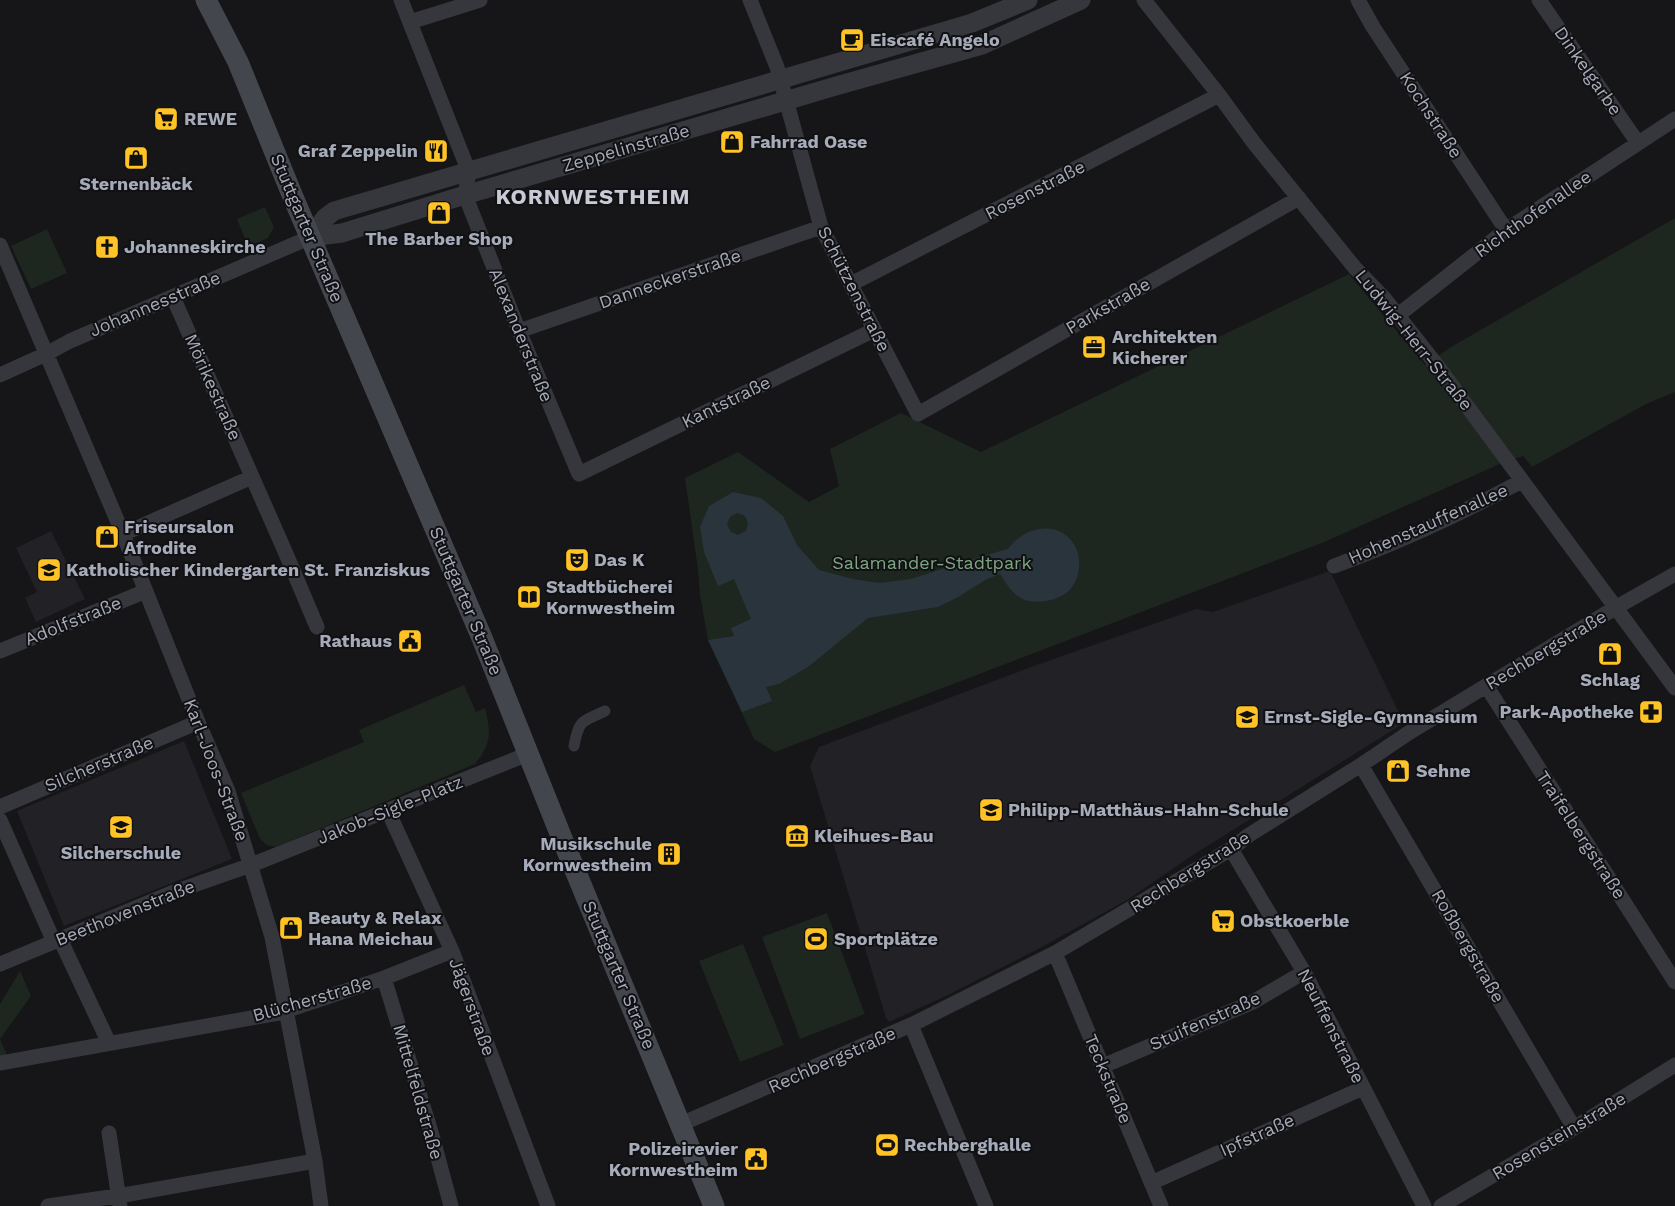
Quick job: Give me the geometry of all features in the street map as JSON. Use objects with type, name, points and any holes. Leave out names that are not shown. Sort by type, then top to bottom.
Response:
[{"type":"main road","name":"Stuttgarter Straße","points":[[206,0],[238,62],[482,638],[714,1206]]},
{"type":"street","points":[[401,0],[469,172],[465,195]]},
{"type":"street","points":[[410,22],[480,0]]},
{"type":"street","points":[[750,0],[788,101]]},
{"type":"street","name":"Zeppelinstraße","points":[[311,237],[325,218],[334,210],[469,172],[972,23],[1028,0]]},
{"type":"street","name":"Zeppelinstraße","points":[[311,237],[342,233],[836,86],[982,45],[1081,0]]},
{"type":"street","name":"Ludwig-Herr-Straße","points":[[1144,0],[1219,95],[1254,143],[1355,268],[1384,298],[1439,368],[1675,688]]},
{"type":"street","name":"Kochstraße","points":[[1358,0],[1373,27],[1506,230]]},
{"type":"street","name":"Dinkelgarbe","points":[[1539,0],[1638,143]]},
{"type":"street","name":"Rosenstraße","points":[[851,284],[1219,95]]},
{"type":"street","name":"Schützenstraße","points":[[788,101],[821,227],[918,414]]},
{"type":"street","name":"Richthofenallee","points":[[1397,316],[1506,230],[1675,119]]},
{"type":"street","name":"Alexanderstraße","points":[[465,195],[579,474]]},
{"type":"street","name":"Parkstraße","points":[[918,414],[1299,198]]},
{"type":"street","name":"Danneckerstraße","points":[[519,331],[821,227]]},
{"type":"street","name":"Johannesstraße","points":[[0,375],[70,341],[311,237]]},
{"type":"street","name":"Karl-Joos-Straße","points":[[0,246],[123,534],[198,722],[228,791],[272,937],[322,1206]]},
{"type":"street","name":"Mörikestraße","points":[[173,297],[317,628]]},
{"type":"street","name":"Kantstraße","points":[[579,474],[874,330]]},
{"type":"street","points":[[123,534],[252,477]]},
{"type":"street","name":"Hohenstauffenallee","points":[[1334,566],[1449,517],[1522,481]]},
{"type":"street","name":"Rechbergstraße","points":[[681,1124],[911,1025],[1055,953],[1231,849],[1249,835],[1410,732],[1615,608],[1675,574]]},
{"type":"street","name":"Adolfstraße","points":[[0,651],[146,591]]},
{"type":"street","name":"Traifelbergstraße","points":[[1486,687],[1675,982]]},
{"type":"street","points":[[574,746],[577,729],[582,722],[605,711]]},
{"type":"street","name":"Silcherstraße","points":[[0,806],[198,722]]},
{"type":"street","name":"Jakob-Sigle-Platz","points":[[251,865],[528,754]]},
{"type":"street","name":"Roßbergstraße","points":[[1361,765],[1574,1128]]},
{"type":"street","name":"Jägerstraße","points":[[388,811],[452,951],[548,1206]]},
{"type":"street","points":[[0,820],[109,1043]]},
{"type":"street","name":"Neuffenstraße","points":[[1231,849],[1304,972],[1424,1206]]},
{"type":"street","name":"Beethovenstraße","points":[[0,964],[174,892],[251,865]]},
{"type":"street","name":"Blücherstraße","points":[[0,1063],[285,1011],[384,978],[452,951]]},
{"type":"street","name":"Teckstraße","points":[[1055,953],[1161,1206]]},
{"type":"street","name":"Stuifenstraße","points":[[1103,1066],[1253,1002],[1304,972]]},
{"type":"street","name":"Mittelfeldstraße","points":[[384,978],[431,1132],[451,1206]]},
{"type":"street","points":[[911,1025],[986,1206]]},
{"type":"street","name":"Rosensteinstraße","points":[[1442,1206],[1574,1128],[1675,1065]]},
{"type":"street","name":"Ipfstraße","points":[[1151,1183],[1363,1088]]},
{"type":"street","points":[[110,1133],[119,1201]]},
{"type":"street","points":[[48,1206],[119,1201],[315,1161]]},
{"type":"shaded area","points":[[733,492],[761,498],[783,516],[797,545],[819,570],[853,579],[879,583],[911,579],[1008,549],[1024,535],[1044,528],[1063,533],[1071,540],[1078,554],[1078,573],[1070,590],[1059,597],[1046,601],[1037,602],[1023,599],[1013,592],[1000,574],[987,579],[938,607],[868,618],[808,667],[779,684],[766,687],[772,701],[742,712],[708,640],[734,636],[731,628],[751,619],[734,579],[718,586],[704,552],[700,527],[709,506]],"holes":[[[737,513],[745,516],[748,523],[746,531],[738,535],[731,532],[727,525],[730,517]]]},
{"type":"shaded area","name":"Katholischer Kindergarten St. Franziskus","points":[[51,531],[85,599],[36,622],[25,598],[37,592],[16,548]]},
{"type":"shaded area","points":[[1330,571],[1404,723],[1193,855],[1127,900],[1040,948],[950,994],[889,1022],[886,1018],[810,766],[819,747],[1031,667],[1196,609],[1213,612]]},
{"type":"shaded area","name":"Silcherschule","points":[[184,741],[232,859],[64,926],[17,811]]},
{"type":"green space","points":[[265,207],[274,227],[268,238],[248,247],[237,219]]},
{"type":"green space","name":"Salamander-Stadtpark","points":[[1675,218],[1675,392],[1646,404],[1532,467],[1523,456],[1500,464],[1322,543],[775,752],[754,739],[708,640],[700,595],[685,478],[738,452],[809,502],[839,486],[830,449],[901,413],[981,452],[1349,274],[1425,365],[1451,347]]},
{"type":"green space","points":[[47,229],[67,273],[31,289],[11,246]]},
{"type":"green space","points":[[464,685],[476,712],[485,708],[489,731],[485,750],[475,764],[276,847],[267,845],[260,839],[241,793],[364,742],[359,730]]},
{"type":"green space","points":[[827,913],[865,1014],[800,1039],[762,937]]},
{"type":"green space","points":[[743,944],[784,1045],[740,1062],[699,961]]},
{"type":"green space","points":[[20,971],[31,996],[0,1039],[0,1004]]},
{"type":"green space","points":[[0,1039],[7,1055],[0,1057]]},
{"type":"place","name":"Eiscafé Angelo","points":[[852,40]]},
{"type":"place","name":"REWE","points":[[166,119]]},
{"type":"place","name":"Fahrrad Oase","points":[[732,142]]},
{"type":"place","name":"Graf Zeppelin","points":[[436,151]]},
{"type":"place","name":"Sternenbäck","points":[[136,158]]},
{"type":"place","name":"The Barber Shop","points":[[439,213]]},
{"type":"place","name":"Johanneskirche","points":[[107,247]]},
{"type":"place","name":"Architekten Kicherer","points":[[1094,347]]},
{"type":"place","name":"Friseursalon Afrodite","points":[[107,537]]},
{"type":"place","name":"Das K","points":[[577,560]]},
{"type":"place","name":"Katholischer Kindergarten St. Franziskus","points":[[49,570]]},
{"type":"place","name":"Stadtbücherei Kornwestheim","points":[[529,597]]},
{"type":"place","name":"Rathaus","points":[[410,641]]},
{"type":"place","name":"Schlag","points":[[1610,654]]},
{"type":"place","name":"Park-Apotheke","points":[[1651,712]]},
{"type":"place","name":"Ernst-Sigle-Gymnasium","points":[[1247,717]]},
{"type":"place","name":"Sehne","points":[[1398,771]]},
{"type":"place","name":"Philipp-Matthäus-Hahn-Schule","points":[[991,810]]},
{"type":"place","name":"Silcherschule","points":[[121,827]]},
{"type":"place","name":"Kleihues-Bau","points":[[797,836]]},
{"type":"place","name":"Musikschule Kornwestheim","points":[[669,854]]},
{"type":"place","name":"Obstkoerble","points":[[1223,921]]},
{"type":"place","name":"Beauty & Relax Hana Meichau","points":[[291,928]]},
{"type":"place","name":"Sportplätze","points":[[816,939]]},
{"type":"place","name":"Rechberghalle","points":[[887,1145]]},
{"type":"place","name":"Polizeirevier Kornwestheim","points":[[756,1159]]},
{"type":"district","name":"KORNWESTHEIM","points":[[593,196]]}]
